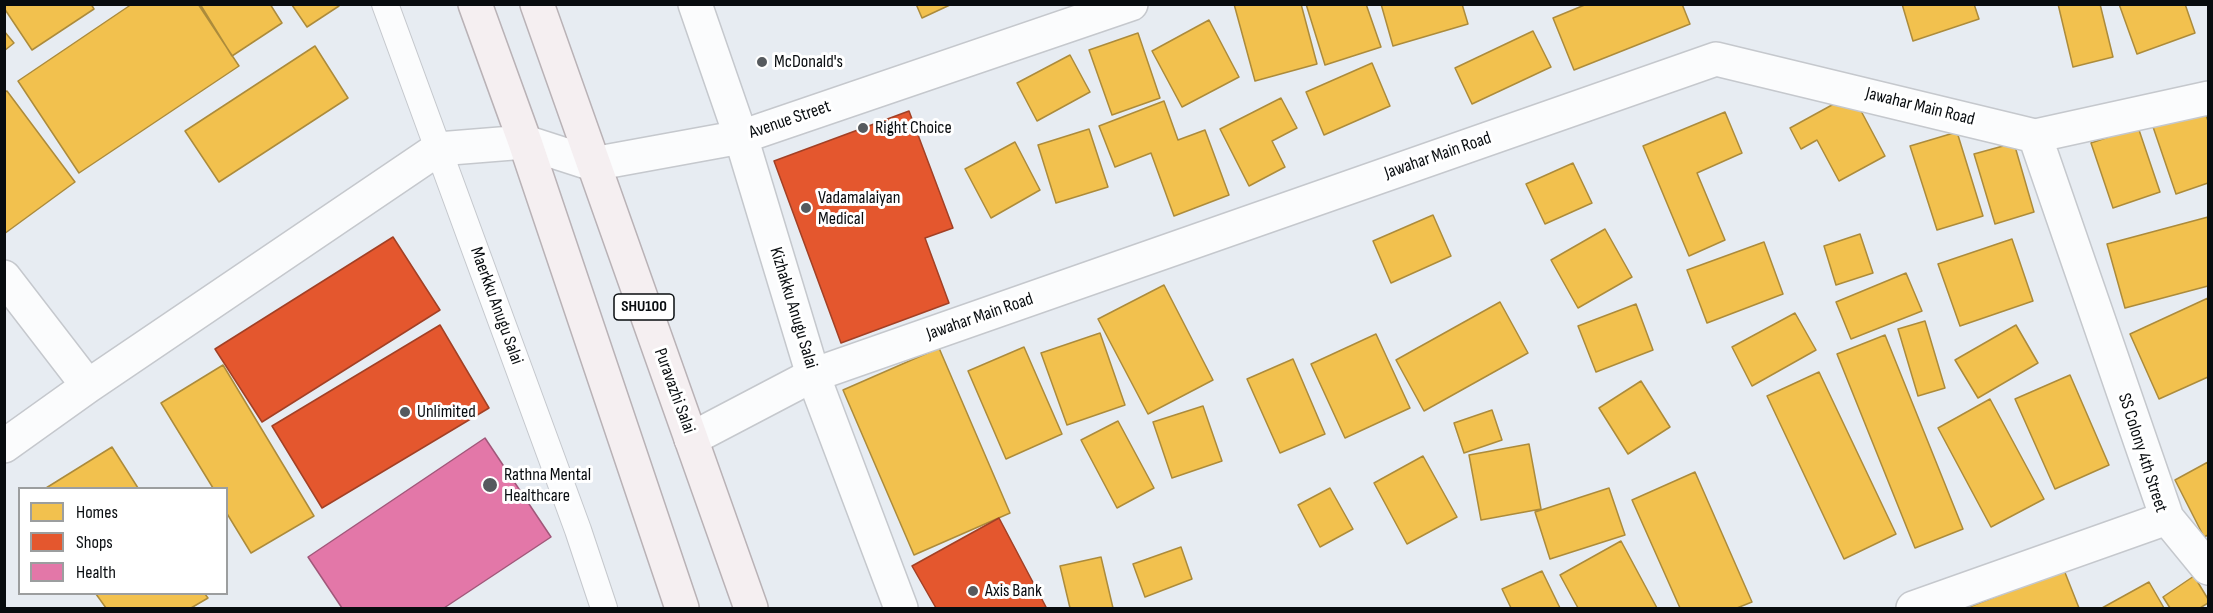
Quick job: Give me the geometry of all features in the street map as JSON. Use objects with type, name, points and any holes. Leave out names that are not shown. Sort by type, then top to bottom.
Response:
[{"type":"main road","points":[[475,4],[525,142],[682,609]]},
{"type":"main road","name":"Puravazhi Salai","points":[[537,4],[751,609]]},
{"type":"street","name":"Kizhakku Anugu Salai","points":[[695,4],[741,137],[813,375],[902,609]]},
{"type":"street","name":"Avenue Street","points":[[438,149],[525,142],[593,164],[741,137],[1131,4]]},
{"type":"street","name":"Jawahar Main Road","points":[[691,439],[813,375],[1716,59],[2035,136],[2208,98]]},
{"type":"street","name":"SS Colony 4th Street","points":[[1913,609],[2167,518],[2035,136]]},
{"type":"street","points":[[4,446],[88,386],[438,149]]},
{"type":"street","points":[[4,277],[88,386]]},
{"type":"street","points":[[2167,518],[2208,568]]},
{"type":"lane","name":"Maerkku Anugu Salai","points":[[385,4],[574,519],[604,609]]},
{"type":"building: Homes","points":[[4,4],[91,4],[94,9],[32,50],[4,8]]},
{"type":"building: Homes","points":[[132,4],[198,4],[239,66],[79,173],[18,81]]},
{"type":"building: Homes","points":[[200,4],[270,4],[282,23],[232,56]]},
{"type":"building: Homes","points":[[338,4],[339,6],[307,27],[292,5]]},
{"type":"building: Homes","points":[[916,4],[952,4],[922,18]]},
{"type":"building: Homes","points":[[1234,4],[1301,4],[1317,64],[1255,81]]},
{"type":"building: Homes","points":[[1306,4],[1366,4],[1381,47],[1325,65]]},
{"type":"building: Homes","points":[[1381,4],[1462,4],[1468,24],[1393,46]]},
{"type":"building: Homes","points":[[1587,4],[1682,4],[1690,24],[1574,70],[1553,18]]},
{"type":"building: Homes","points":[[1902,4],[1974,4],[1979,19],[1913,41]]},
{"type":"building: Homes","points":[[2058,4],[2100,4],[2113,57],[2073,67]]},
{"type":"building: Homes","points":[[2119,4],[2185,4],[2195,33],[2137,54]]},
{"type":"building: Homes","points":[[1209,20],[1239,77],[1182,107],[1152,51]]},
{"type":"building: Homes","points":[[4,31],[14,43],[4,51]]},
{"type":"building: Homes","points":[[1533,31],[1551,67],[1472,104],[1455,68]]},
{"type":"building: Homes","points":[[1138,33],[1160,98],[1112,115],[1089,50]]},
{"type":"building: Homes","points":[[315,46],[348,98],[219,182],[185,131]]},
{"type":"building: Homes","points":[[1070,55],[1090,92],[1037,121],[1017,83]]},
{"type":"building: Homes","points":[[1372,63],[1390,106],[1324,135],[1306,92]]},
{"type":"building: Homes","points":[[7,91],[75,182],[4,234],[4,92]]},
{"type":"building: Homes","points":[[1852,94],[1885,156],[1839,181],[1817,140],[1801,149],[1790,128]]},
{"type":"building: Homes","points":[[1281,98],[1297,128],[1272,141],[1285,167],[1249,186],[1220,129]]},
{"type":"building: Homes","points":[[1164,101],[1178,140],[1205,130],[1229,195],[1174,216],[1151,153],[1115,167],[1099,126]]},
{"type":"building: Homes","points":[[2202,103],[2208,121],[2208,183],[2176,194],[2151,121]]},
{"type":"building: Homes","points":[[1725,112],[1742,153],[1697,173],[1725,240],[1689,256],[1643,146]]},
{"type":"building: Homes","points":[[2138,127],[2160,192],[2113,208],[2091,143]]},
{"type":"building: Homes","points":[[1089,129],[1108,187],[1056,203],[1038,145]]},
{"type":"building: Homes","points":[[1957,132],[1983,216],[1937,230],[1910,146]]},
{"type":"building: Homes","points":[[1015,142],[1040,190],[991,218],[965,169]]},
{"type":"building: Homes","points":[[2014,143],[2034,212],[1995,224],[1974,154]]},
{"type":"building: Homes","points":[[1573,163],[1592,203],[1545,224],[1526,184]]},
{"type":"building: Homes","points":[[1433,215],[1451,256],[1391,283],[1373,241]]},
{"type":"building: Homes","points":[[2208,217],[2208,286],[2125,308],[2107,244]]},
{"type":"building: Homes","points":[[1605,229],[1632,277],[1578,308],[1551,260]]},
{"type":"building: Homes","points":[[1860,234],[1873,273],[1836,285],[1824,246]]},
{"type":"building: Homes","points":[[2012,239],[2033,301],[1960,326],[1938,264]]},
{"type":"building: Homes","points":[[1764,242],[1783,294],[1707,323],[1687,270]]},
{"type":"building: Homes","points":[[1906,273],[1922,311],[1851,339],[1836,302]]},
{"type":"building: Homes","points":[[1164,285],[1213,380],[1148,414],[1098,319]]},
{"type":"building: Homes","points":[[2208,298],[2208,377],[2159,399],[2130,334]]},
{"type":"building: Homes","points":[[1500,302],[1528,353],[1424,411],[1396,360]]},
{"type":"building: Homes","points":[[1636,304],[1653,350],[1596,372],[1578,326]]},
{"type":"building: Homes","points":[[1795,313],[1816,350],[1752,386],[1732,347]]},
{"type":"building: Homes","points":[[1925,321],[1945,388],[1918,396],[1898,329]]},
{"type":"building: Homes","points":[[2016,325],[2038,363],[1978,398],[1955,360]]},
{"type":"building: Homes","points":[[1100,333],[1125,405],[1067,425],[1041,353]]},
{"type":"building: Homes","points":[[1376,334],[1410,408],[1345,438],[1311,364]]},
{"type":"building: Homes","points":[[1885,335],[1963,529],[1915,548],[1837,354]]},
{"type":"building: Homes","points":[[1024,347],[1062,434],[1006,459],[968,371]]},
{"type":"building: Homes","points":[[939,348],[1010,513],[914,555],[843,390]]},
{"type":"building: Homes","points":[[1293,359],[1325,434],[1280,453],[1247,379]]},
{"type":"building: Homes","points":[[223,365],[314,516],[251,553],[228,515],[228,487],[212,487],[161,403]]},
{"type":"building: Homes","points":[[1819,372],[1896,534],[1844,559],[1767,396]]},
{"type":"building: Homes","points":[[2070,375],[2109,465],[2055,489],[2015,399]]},
{"type":"building: Homes","points":[[1641,381],[1670,427],[1628,454],[1599,408]]},
{"type":"building: Homes","points":[[1990,399],[2044,499],[1991,527],[1938,428]]},
{"type":"building: Homes","points":[[1203,406],[1222,461],[1172,478],[1153,422]]},
{"type":"building: Homes","points":[[1492,410],[1502,440],[1464,453],[1454,423]]},
{"type":"building: Homes","points":[[1118,421],[1154,488],[1117,508],[1081,440]]},
{"type":"building: Homes","points":[[1529,444],[1541,509],[1481,520],[1469,455]]},
{"type":"building: Homes","points":[[112,447],[137,487],[48,487]]},
{"type":"building: Homes","points":[[1423,456],[1457,517],[1407,544],[1374,483]]},
{"type":"building: Homes","points":[[2208,462],[2208,535],[2204,537],[2175,480]]},
{"type":"building: Homes","points":[[1695,472],[1752,602],[1737,608],[1680,608],[1632,500]]},
{"type":"building: Homes","points":[[1330,488],[1353,529],[1320,547],[1298,505]]},
{"type":"building: Homes","points":[[1609,488],[1625,535],[1550,559],[1535,512]]},
{"type":"building: Homes","points":[[1621,541],[1657,608],[1578,608],[1560,575]]},
{"type":"building: Homes","points":[[1181,547],[1192,579],[1145,597],[1133,564]]},
{"type":"building: Homes","points":[[1101,557],[1113,608],[1070,608],[1060,566]]},
{"type":"building: Homes","points":[[2064,570],[2079,608],[1969,608],[1969,607]]},
{"type":"building: Homes","points":[[1542,571],[1560,608],[1511,608],[1502,589]]},
{"type":"building: Homes","points":[[2194,576],[2208,599],[2208,603],[2200,608],[2170,608],[2163,597]]},
{"type":"building: Homes","points":[[2149,582],[2164,608],[2102,608]]},
{"type":"building: Homes","points":[[97,595],[206,595],[208,598],[191,608],[106,608]]},
{"type":"building: Shops","points":[[909,111],[953,228],[925,238],[949,303],[841,343],[774,161]]},
{"type":"building: Shops","points":[[393,237],[440,310],[262,422],[215,349]]},
{"type":"building: Shops","points":[[440,325],[489,408],[322,508],[272,426]]},
{"type":"building: Shops","points":[[999,518],[1046,607],[936,608],[912,566]]},
{"type":"building: Health","points":[[485,438],[551,537],[444,608],[342,608],[308,557]]},
{"type":"place","name":"McDonald's","points":[[762,62]]},
{"type":"place","name":"Right Choice","points":[[863,128]]},
{"type":"place","name":"Vadamalaiyan Medical","points":[[806,208]]},
{"type":"place","name":"Unlimited","points":[[405,412]]},
{"type":"place","name":"Rathna Mental Healthcare","points":[[490,485]]},
{"type":"place","name":"Axis Bank","points":[[973,591]]}]
